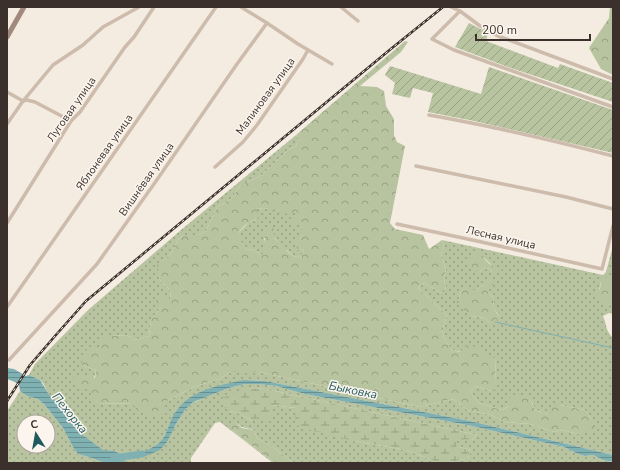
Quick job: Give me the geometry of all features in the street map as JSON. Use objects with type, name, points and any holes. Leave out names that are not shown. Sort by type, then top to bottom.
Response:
[{"type":"street","points":[[7,37],[24,7]]},
{"type":"street","points":[[7,124],[23,101],[53,64],[83,45],[103,28],[139,7]]},
{"type":"street","name":"Луговая улица","points":[[7,223],[71,120],[80,112],[154,7]]},
{"type":"street","name":"Яблоневая улица","points":[[7,307],[216,7]]},
{"type":"street","points":[[341,7],[358,21]]},
{"type":"street","points":[[451,7],[460,11],[480,26],[498,36],[613,79]]},
{"type":"street","points":[[244,8],[332,64]]},
{"type":"street","points":[[460,11],[432,39],[454,50],[613,107]]},
{"type":"street","name":"Вишнёвая улица","points":[[9,360],[97,264],[267,23]]},
{"type":"street","name":"Малиновая улица","points":[[215,167],[243,142],[257,125],[308,50]]},
{"type":"street","points":[[7,92],[23,101],[27,100],[35,102],[71,120]]},
{"type":"street","points":[[429,115],[476,124],[613,156]]},
{"type":"street","points":[[416,166],[566,197],[613,209]]},
{"type":"street","name":"Лесная улица","points":[[397,224],[602,269],[613,226]]},
{"type":"green space","points":[[610,7],[613,7],[613,75],[601,69],[589,48],[609,18]]},
{"type":"green space","points":[[469,23],[488,33],[486,41],[558,68],[560,64],[613,83],[613,102],[511,68],[455,47]]},
{"type":"green space","points":[[405,41],[408,42],[401,52],[360,86],[377,87],[384,91],[386,106],[394,119],[394,135],[397,142],[405,146],[390,223],[395,229],[423,235],[429,249],[442,240],[444,247],[441,254],[446,269],[444,276],[446,291],[441,293],[424,283],[418,288],[447,315],[443,333],[445,340],[452,350],[460,352],[466,346],[473,346],[496,359],[495,382],[499,389],[491,391],[476,386],[470,391],[479,403],[502,410],[509,406],[509,398],[522,396],[528,398],[535,409],[542,413],[550,414],[553,406],[560,405],[585,410],[592,420],[594,431],[578,434],[562,430],[554,432],[530,424],[505,422],[491,415],[467,410],[454,399],[420,407],[259,372],[231,372],[219,379],[196,386],[167,401],[161,416],[153,416],[137,411],[133,404],[98,403],[93,398],[90,390],[75,386],[73,378],[80,374],[95,378],[96,370],[81,365],[86,350],[93,347],[101,349],[101,340],[105,332],[112,336],[127,335],[134,340],[149,336],[151,320],[161,307],[155,301],[162,297],[170,299],[171,291],[160,280],[157,264],[170,255],[178,240],[183,235],[199,235],[206,231],[217,207],[231,199],[240,186],[262,175],[288,150],[296,146],[299,139],[296,135]],"holes":[[[257,209],[268,209],[271,212],[278,209],[284,214],[295,211],[298,213],[292,218],[292,222],[295,224],[303,224],[301,231],[303,235],[296,239],[295,243],[297,246],[296,250],[304,250],[301,258],[293,256],[287,251],[286,247],[273,237],[275,232],[273,228],[265,230],[265,254],[261,255],[254,250],[246,249],[243,245],[239,239],[239,233],[241,230],[248,223],[259,217]]]},
{"type":"green space","points":[[390,66],[481,94],[489,67],[613,110],[613,153],[428,112],[433,93],[413,88],[410,98],[392,94],[395,83],[385,75]]},
{"type":"green space","points":[[296,135],[299,139],[296,146],[288,150],[262,175],[240,186],[231,199],[217,207],[206,231],[199,235],[183,235],[178,240],[170,255],[158,264],[160,280],[171,291],[170,299],[161,307],[151,320],[149,336],[134,340],[127,335],[112,336],[101,349],[81,365],[96,370],[91,391],[94,399],[98,403],[133,404],[167,401],[196,386],[219,379],[231,372],[259,372],[420,407],[454,399],[467,410],[491,415],[505,422],[530,424],[554,432],[562,430],[578,434],[592,420],[585,410],[560,405],[550,414],[542,413],[535,409],[531,401],[525,397],[517,396],[509,406],[502,410],[479,403],[470,391],[476,386],[491,391],[495,382],[496,359],[452,350],[445,340],[443,333],[447,315],[418,288],[424,283],[441,293],[446,291],[444,276],[446,269],[441,254],[444,247],[442,240],[603,275],[606,272],[613,246],[613,278],[601,282],[599,290],[613,307],[613,314],[609,313],[603,316],[607,330],[613,338],[613,455],[470,421],[265,381],[243,380],[204,398],[229,388],[245,384],[276,386],[305,394],[472,426],[564,447],[578,454],[585,456],[593,455],[613,463],[447,463],[468,458],[471,450],[456,446],[455,438],[472,440],[477,435],[266,389],[249,388],[229,411],[238,413],[252,421],[272,405],[296,408],[354,441],[406,450],[439,463],[294,463],[271,446],[257,438],[254,430],[242,427],[236,423],[233,430],[275,463],[273,463],[220,422],[215,423],[191,458],[191,463],[126,463],[121,454],[114,451],[103,451],[81,434],[63,406],[53,399],[43,383],[29,375],[35,364],[88,310],[181,230]],"holes":[[[472,257],[484,258],[495,268],[492,272],[490,269],[486,268],[482,269],[480,272]],[[485,285],[487,291],[493,297],[494,309],[499,315],[497,319],[490,323],[484,318],[472,316],[456,301],[459,299],[461,291],[468,288],[475,292],[481,286]],[[192,403],[185,410],[160,450],[155,446],[161,442],[177,410]]]},
{"type":"green space","points":[[264,208],[271,211],[278,209],[295,211],[299,213],[295,224],[303,224],[303,235],[300,238],[297,250],[304,250],[301,258],[293,256],[273,237],[264,238],[266,246],[265,254],[261,255],[254,250],[246,249],[238,235],[249,222],[256,220],[257,209]]},
{"type":"green space","points":[[479,253],[490,264],[500,267],[502,270],[495,275],[490,269],[482,269],[480,272],[469,265],[468,257]]},
{"type":"green space","points":[[610,275],[613,278],[613,307],[609,304],[602,304],[597,296],[603,280]]},
{"type":"green space","points":[[487,281],[491,281],[493,285],[487,291],[493,297],[494,309],[499,316],[497,319],[501,324],[490,323],[484,318],[472,316],[457,304],[456,301],[459,299],[461,291],[468,287],[476,291],[481,286],[485,285]]},
{"type":"green space","points":[[248,388],[266,389],[477,435],[472,440],[456,439],[456,446],[471,450],[468,458],[447,463],[439,463],[406,450],[354,441],[302,428],[295,424],[296,408],[272,405],[274,413],[269,419],[252,421],[238,413],[229,411],[223,406],[222,398]]},
{"type":"green space","points":[[20,391],[27,396],[38,399],[52,414],[16,414],[16,454],[56,454],[56,419],[78,454],[104,463],[7,463],[7,411]]},
{"type":"green space","points":[[232,422],[236,423],[242,428],[254,430],[257,438],[271,446],[294,463],[275,463],[239,436],[231,426]]},
{"type":"water","points":[[7,368],[14,369],[26,376],[29,375],[40,380],[53,399],[63,406],[81,434],[103,450],[114,451],[121,454],[126,463],[104,463],[78,454],[56,419],[56,414],[52,414],[38,399],[27,396],[20,391],[19,385],[7,379]]},
{"type":"water","points":[[243,380],[265,381],[470,421],[613,455],[613,462],[603,460],[593,455],[585,456],[578,454],[564,447],[472,426],[305,394],[276,386],[258,384],[245,384],[229,388],[193,402],[185,410],[167,442],[160,450],[146,456],[132,456],[160,442],[165,435],[172,417],[183,403],[190,398],[207,389]]},
{"type":"waterway","points":[[495,322],[613,348]]},
{"type":"waterway","name":"Быковка","points":[[114,458],[142,454]]},
{"type":"railway","points":[[7,401],[30,365],[86,301],[443,7]]},
{"type":"water label","name":"Пехорка","points":[[70,413]]}]
